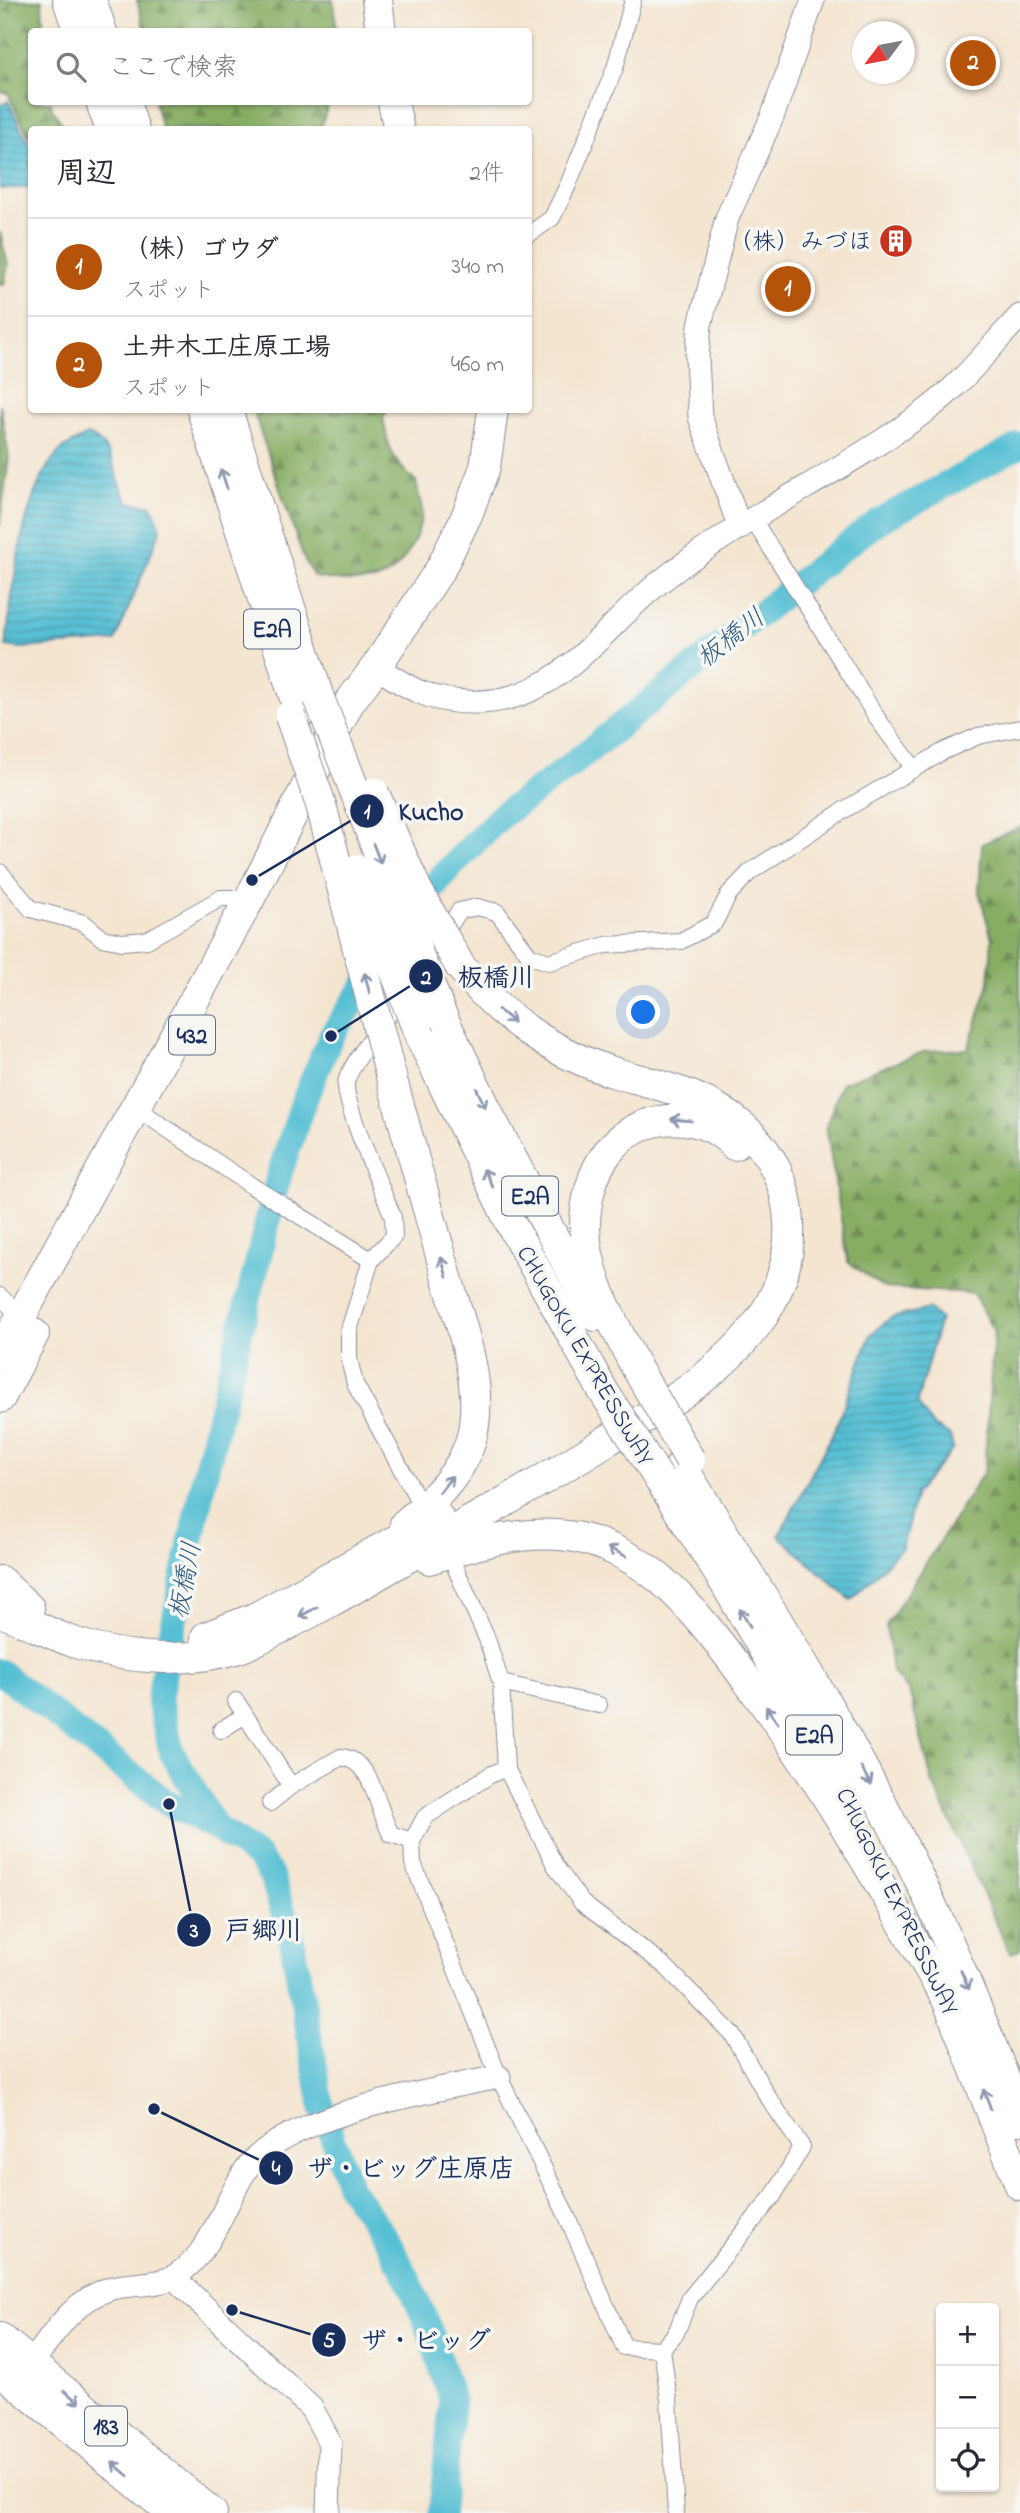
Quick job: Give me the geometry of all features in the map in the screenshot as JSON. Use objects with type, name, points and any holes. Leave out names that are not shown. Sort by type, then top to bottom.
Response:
[{"type":"highway","points":[[68,0],[78,28]]},
{"type":"highway","points":[[91,0],[101,28]]},
{"type":"highway","points":[[377,0],[380,28]]},
{"type":"highway","points":[[103,105],[110,126]]},
{"type":"highway","points":[[126,105],[133,126]]},
{"type":"highway","points":[[394,105],[399,126]]},
{"type":"highway","name":"CHUGOKU EXPRESSWAY","points":[[203,413],[258,542]]},
{"type":"highway","name":"CHUGOKU EXPRESSWAY","points":[[228,413],[258,542],[391,966],[420,1036],[512,1226],[602,1389],[677,1468],[783,1632],[870,1782],[924,1888],[972,1994],[1020,2120]]},
{"type":"highway","name":"432","points":[[0,1355],[250,898],[349,703],[441,568],[467,515],[485,467],[493,413]]},
{"type":"highway","name":"432","points":[[0,1398],[260,910],[376,667]]},
{"type":"highway","points":[[309,705],[460,966],[507,1018],[543,1043],[588,1063],[697,1097],[744,1127],[762,1146],[786,1193],[789,1247],[780,1284],[762,1318],[738,1347],[695,1386],[524,1491],[363,1570]]},
{"type":"highway","points":[[309,705],[321,805],[390,1073],[466,1346],[472,1378],[474,1427],[457,1470],[445,1487],[363,1570]]},
{"type":"highway","name":"CHUGOKU EXPRESSWAY","points":[[309,705],[441,1014],[538,1210],[632,1370],[725,1583],[844,1787],[899,1893],[949,2003],[1020,2185]]},
{"type":"highway","points":[[0,1591],[12,1612],[75,1643],[128,1655],[262,1638],[476,1497],[668,1382],[706,1353],[746,1310],[762,1278],[770,1247],[768,1202],[748,1159],[731,1141],[711,1127],[690,1120],[670,1118],[648,1123],[627,1134],[608,1152],[594,1176],[585,1229],[601,1296],[632,1370]]},
{"type":"highway","points":[[363,1570],[510,1537],[548,1534],[602,1545],[631,1558],[660,1579],[718,1643],[819,1783],[949,2003]]},
{"type":"highway","points":[[0,1581],[12,1612]]},
{"type":"highway","name":"183","points":[[0,2338],[16,2372],[172,2513]]},
{"type":"highway","name":"183","points":[[16,2372],[212,2513]]},
{"type":"street","points":[[532,232],[552,218],[568,185],[615,68],[633,0]]},
{"type":"street","points":[[813,0],[772,115],[727,218],[700,325],[700,417],[746,523],[878,720],[913,767]]},
{"type":"street","points":[[376,667],[423,694],[489,702],[521,694],[556,677],[660,581],[746,523],[787,501],[929,409],[1020,316]]},
{"type":"street","points":[[416,1496],[355,1384],[349,1359],[349,1330],[371,1260],[394,1236],[393,1217],[352,1108],[346,1083],[356,1062],[459,911],[477,907],[497,912],[530,956],[549,962],[606,945],[681,941],[715,923],[729,894],[750,872],[913,767],[978,736],[1020,728]]},
{"type":"street","points":[[0,873],[31,909],[84,923],[103,938],[122,942],[147,940],[221,898],[250,898]]},
{"type":"street","points":[[148,1116],[252,1186],[371,1260]]},
{"type":"street","points":[[0,1296],[21,1318]]},
{"type":"street","points":[[456,1569],[487,1639],[501,1683],[506,1768],[556,1867],[582,1903],[665,1966],[732,2034],[765,2094],[803,2147],[773,2196],[690,2298],[676,2333],[662,2349],[669,2400],[676,2513]]},
{"type":"street","points":[[501,1683],[598,1705]]},
{"type":"street","points":[[220,1730],[240,1708],[291,1786]]},
{"type":"street","points":[[270,1803],[291,1786],[341,1757],[349,1758],[367,1776],[391,1834],[412,1841]]},
{"type":"street","points":[[506,1768],[425,1817],[412,1841],[413,1863],[499,2077],[566,2214],[624,2347],[662,2349]]},
{"type":"street","points":[[16,2372],[79,2304],[111,2288],[173,2277],[201,2253],[245,2171],[263,2149],[298,2129],[416,2094],[499,2077]]},
{"type":"street","points":[[173,2277],[312,2410],[330,2443],[328,2513]]},
{"type":"green space","points":[[0,0],[42,0],[43,28],[28,28],[28,105],[51,105],[64,126],[28,126],[28,136],[8,93],[0,91]]},
{"type":"green space","points":[[137,0],[333,0],[337,28],[144,28]]},
{"type":"green space","points":[[156,105],[328,105],[321,126],[161,126]]},
{"type":"green space","points":[[0,232],[8,265],[4,285],[0,285]]},
{"type":"green space","points":[[0,405],[9,457],[0,525]]},
{"type":"green space","points":[[254,413],[386,413],[383,417],[389,445],[401,467],[416,481],[421,505],[420,523],[407,554],[383,577],[366,581],[314,577],[304,559]]},
{"type":"green space","points":[[1020,827],[1020,1950],[1010,1953],[932,1781],[909,1691],[892,1673],[886,1626],[984,1472],[994,1332],[973,1293],[884,1288],[848,1262],[826,1126],[842,1083],[926,1051],[968,1049],[989,983],[992,939],[979,892],[982,844]]},
{"type":"water","points":[[8,101],[28,144],[28,187],[0,189],[0,105]]},
{"type":"water","points":[[87,435],[104,446],[109,454],[128,502],[152,506],[161,529],[115,641],[20,648],[6,646],[20,544],[36,491],[46,469],[59,452]]},
{"type":"water","points":[[929,1309],[940,1319],[917,1402],[932,1425],[950,1436],[953,1449],[916,1493],[902,1548],[851,1600],[779,1536],[835,1429],[871,1334],[891,1318]]},
{"type":"waterway","name":"板橋川","points":[[412,913],[443,875],[501,816],[562,772],[835,554],[879,521],[1020,445]]},
{"type":"waterway","name":"板橋川","points":[[216,1828],[172,1753],[159,1700],[166,1660],[204,1478],[278,1179],[303,1103],[331,1036],[376,969]]},
{"type":"waterway","points":[[0,1672],[169,1804],[216,1828],[258,1857],[271,1875],[291,1935],[322,2107],[350,2188],[388,2242],[408,2279],[431,2334],[452,2402],[441,2513]]},
{"type":"place","name":"土井木工庄原工場","points":[[973,63]]},
{"type":"place","name":"（株）みづほ","points":[[896,241]]},
{"type":"place","name":"（株）ゴウダ","points":[[788,289]]},
{"type":"place","name":"Kucho","points":[[252,880]]},
{"type":"place","name":"板橋川","points":[[331,1036]]},
{"type":"place","name":"戸郷川","points":[[169,1804]]},
{"type":"place","name":"ザ・ビッグ庄原店","points":[[154,2109]]},
{"type":"place","name":"ザ・ビッグ","points":[[232,2310]]}]
